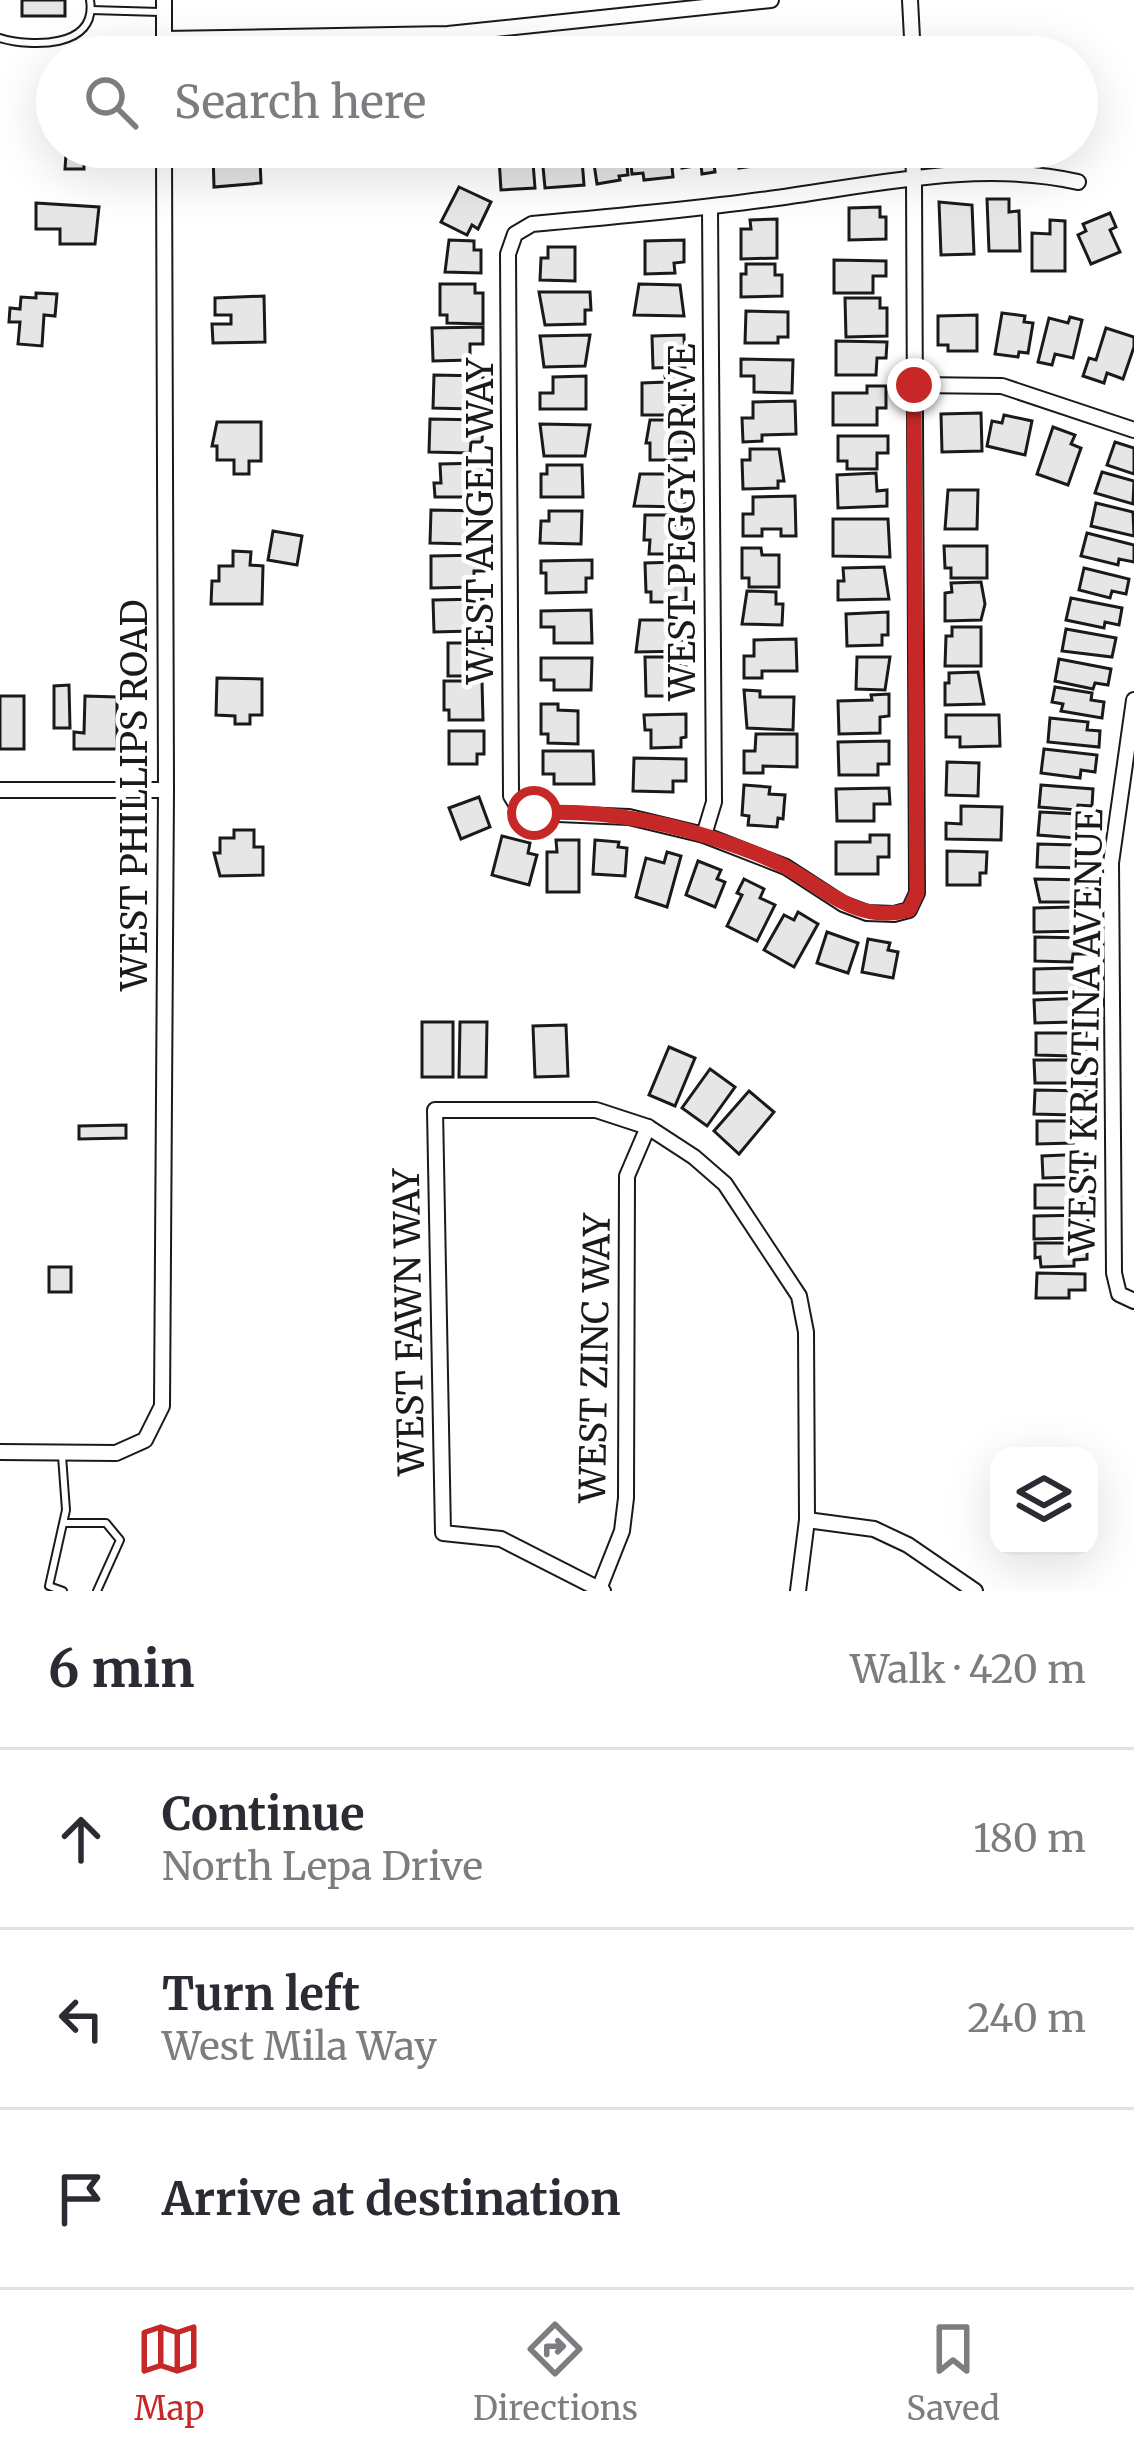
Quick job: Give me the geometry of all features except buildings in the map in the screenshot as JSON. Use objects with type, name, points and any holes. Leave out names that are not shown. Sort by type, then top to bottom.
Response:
[{"type":"street","points":[[334,36],[448,34],[771,0]]},
{"type":"street","points":[[910,0],[912,36]]},
{"type":"street","name":"WEST PHILLIPS ROAD","points":[[62,1453],[116,1453],[146,1440],[162,1406],[164,168]]},
{"type":"street","points":[[704,835],[786,868],[843,904],[867,913],[909,910],[917,893],[914,168]]},
{"type":"street","points":[[710,208],[914,180],[1040,173],[1078,182]]},
{"type":"street","name":"WEST ANGEL WAY","points":[[704,835],[629,818],[534,813],[518,807],[512,796],[508,254],[515,234],[532,224],[710,208]]},
{"type":"street","name":"WEST PEGGY DRIVE","points":[[704,835],[714,802],[710,208]]},
{"type":"street","points":[[914,385],[1002,386],[1134,430]]},
{"type":"street","name":"WEST KRISTINA AVENUE","points":[[1134,700],[1112,863],[1114,1273],[1118,1294],[1134,1301]]},
{"type":"street","points":[[0,790],[166,790]]},
{"type":"street","name":"WEST FAWN WAY","points":[[601,1590],[501,1539],[443,1533],[435,1110],[596,1110],[648,1127]]},
{"type":"street","points":[[648,1127],[725,1184],[799,1296],[806,1332],[808,1520],[798,1591]]},
{"type":"street","name":"WEST ZINC WAY","points":[[601,1590],[622,1531],[626,1498],[627,1176],[648,1127]]},
{"type":"street","points":[[0,1452],[62,1453]]},
{"type":"street","points":[[808,1520],[874,1529],[908,1545],[975,1591]]},
{"type":"lane","points":[[66,36],[81,28],[92,10],[90,0]]},
{"type":"lane","points":[[92,10],[164,6]]},
{"type":"lane","points":[[0,38],[36,45]]},
{"type":"lane","points":[[62,1453],[64,1523],[49,1586],[63,1591]]},
{"type":"lane","points":[[64,1523],[106,1523],[120,1540],[97,1591]]},
{"type":"route","points":[[534,813],[590,813],[663,824],[760,855],[867,913],[909,910],[917,893],[914,385]]}]
